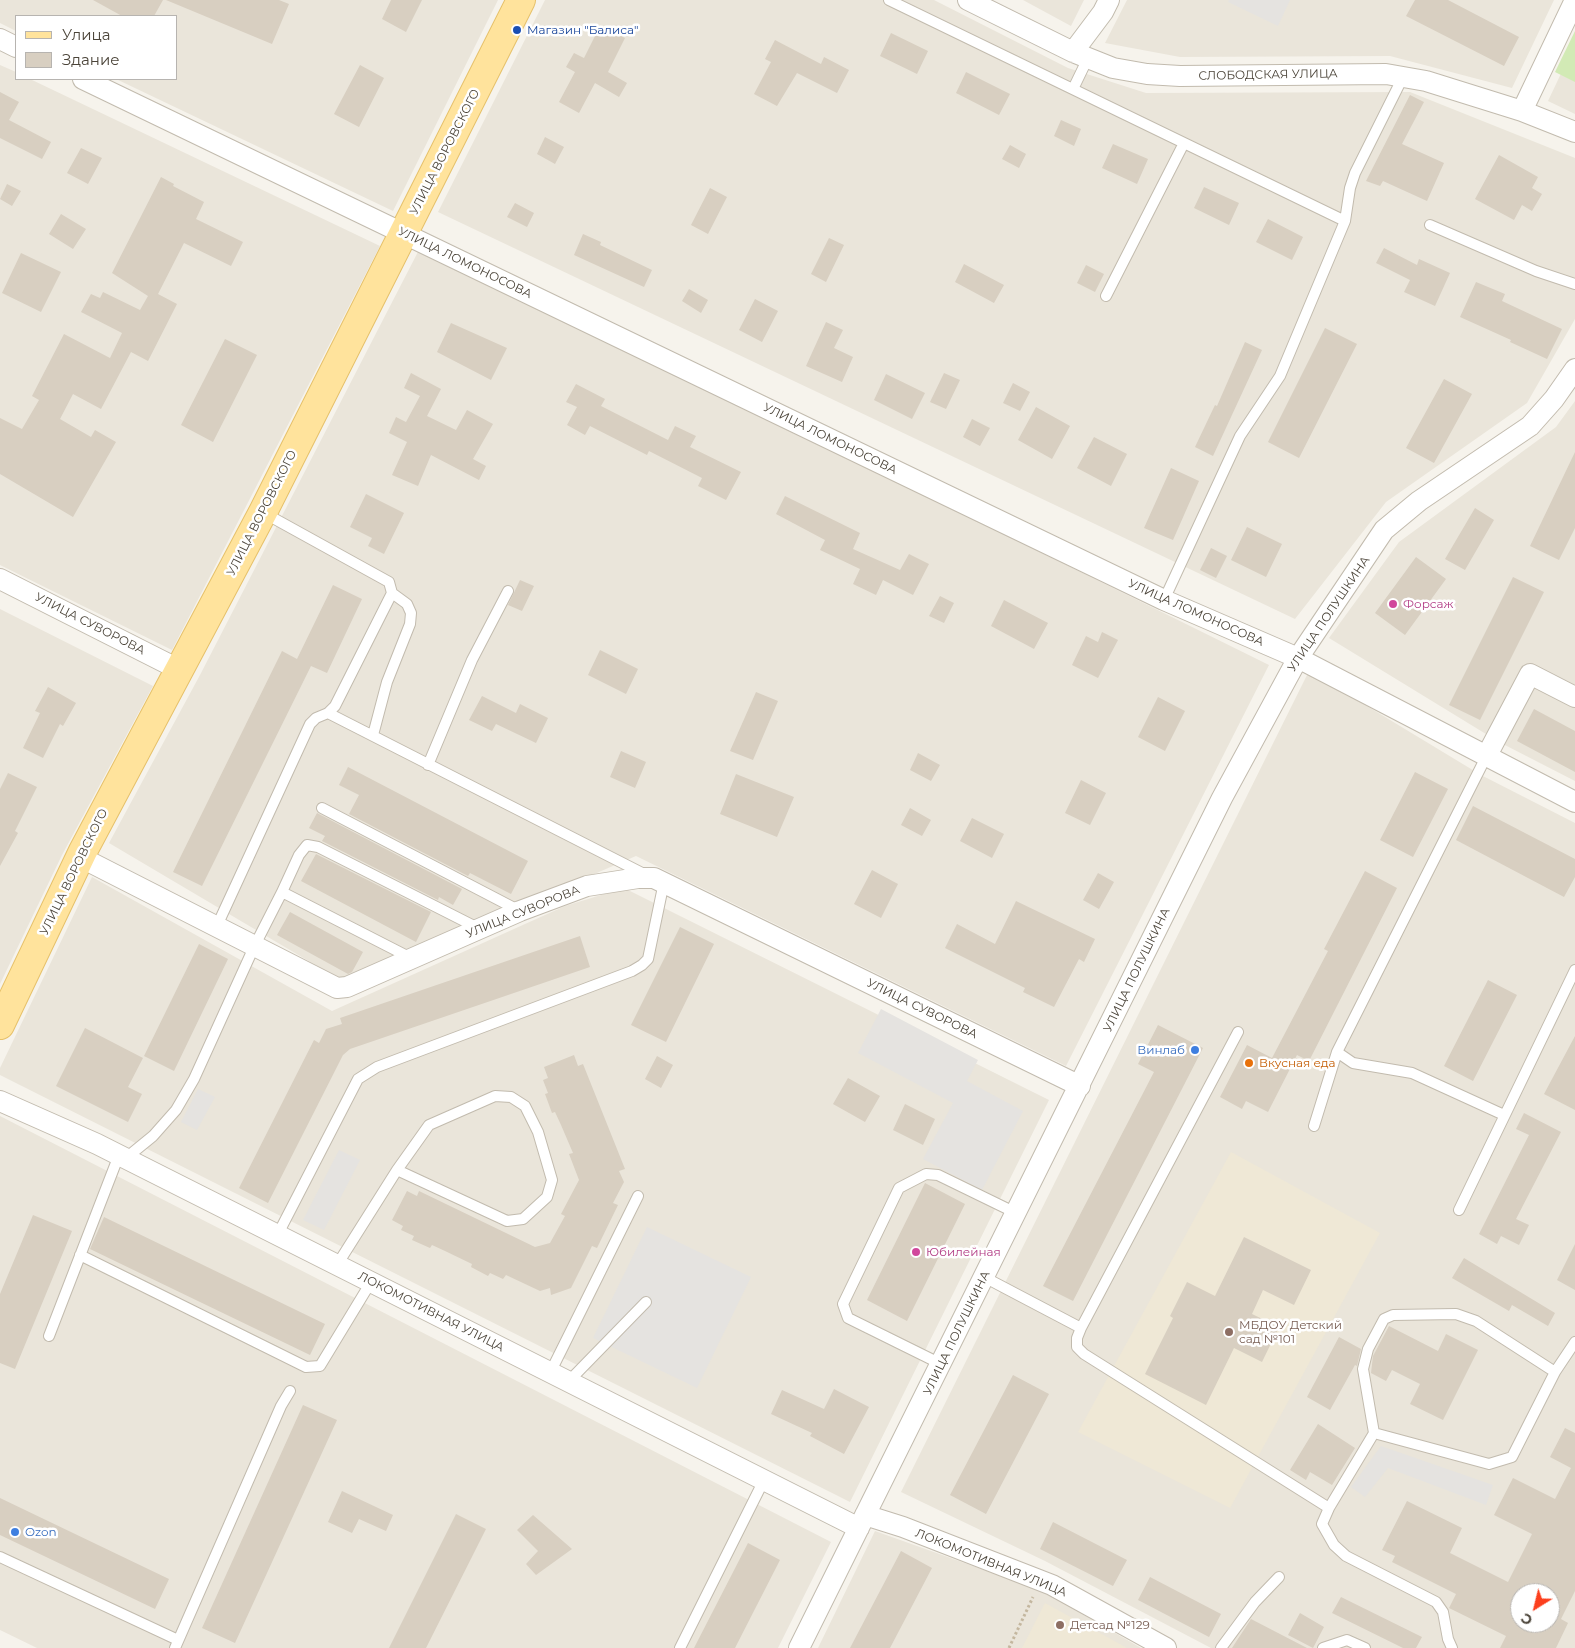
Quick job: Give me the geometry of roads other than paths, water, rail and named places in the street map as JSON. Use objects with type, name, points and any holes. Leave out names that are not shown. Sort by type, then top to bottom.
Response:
[{"type":"main road","name":"УЛИЦА ВОРОВСКОГО","points":[[0,1025],[80,858],[263,512],[521,0]]},
{"type":"street","name":"СЛОБОДСКАЯ УЛИЦА","points":[[968,0],[1080,55],[1113,68],[1147,74],[1180,76],[1386,74],[1426,82],[1522,111],[1575,132]]},
{"type":"street","points":[[1080,55],[1109,0]]},
{"type":"street","points":[[1522,111],[1575,0]]},
{"type":"street","points":[[0,39],[15,46]]},
{"type":"street","name":"УЛИЦА ЛОМОНОСОВА","points":[[85,80],[1164,600],[1298,658],[1575,802]]},
{"type":"street","name":"УЛИЦА ПОЛУШКИНА","points":[[799,1648],[1222,798],[1298,658],[1384,530],[1419,501],[1530,426],[1554,399],[1575,369]]},
{"type":"street","name":"УЛИЦА СУВОРОВА","points":[[0,579],[180,670]]},
{"type":"street","points":[[1486,757],[1530,674],[1575,697]]},
{"type":"street","name":"УЛИЦА СУВОРОВА","points":[[80,858],[337,988],[347,987],[520,912],[587,886],[638,878],[659,880],[1080,1086]]},
{"type":"street","name":"ЛОКОМОТИВНАЯ УЛИЦА","points":[[0,1102],[123,1157],[764,1480],[862,1521],[903,1527],[1041,1581],[1166,1648]]},
{"type":"lane","points":[[889,0],[1345,221]]},
{"type":"lane","points":[[1073,89],[1080,55]]},
{"type":"lane","points":[[1164,600],[1240,436],[1280,376],[1345,221],[1350,188],[1355,172],[1404,77]]},
{"type":"lane","points":[[1106,296],[1184,143]]},
{"type":"lane","points":[[1430,225],[1536,271],[1575,284]]},
{"type":"lane","points":[[263,512],[388,582],[392,593],[407,604],[411,613],[410,624],[387,682],[373,735]]},
{"type":"lane","points":[[428,765],[472,660],[508,591]]},
{"type":"lane","points":[[216,928],[310,724],[316,718],[328,713],[335,706],[392,593]]},
{"type":"lane","points":[[278,1234],[358,1079],[377,1067],[632,971],[642,965],[648,959],[659,880],[328,713]]},
{"type":"lane","points":[[1314,1126],[1337,1052],[1486,757]]},
{"type":"lane","points":[[322,808],[520,912]]},
{"type":"lane","points":[[48,1336],[123,1157],[153,1136],[176,1110],[194,1079],[254,947],[299,855],[307,845],[318,847],[480,929]]},
{"type":"lane","points":[[282,892],[411,959]]},
{"type":"lane","points":[[1459,1210],[1575,970]]},
{"type":"lane","points":[[1238,1032],[1081,1328],[1077,1338],[1077,1347],[1084,1354],[1329,1508]]},
{"type":"lane","points":[[1337,1052],[1353,1063],[1412,1073],[1504,1115]]},
{"type":"lane","points":[[337,1265],[397,1170],[429,1125],[495,1096],[511,1097],[525,1106],[538,1132],[552,1180],[547,1197],[523,1219],[507,1221],[397,1170]]},
{"type":"lane","points":[[941,1364],[848,1318],[843,1304],[900,1188],[926,1174],[938,1174],[1016,1213]]},
{"type":"lane","points":[[559,1377],[638,1196]]},
{"type":"lane","points":[[80,1256],[306,1366],[320,1366],[371,1282]]},
{"type":"lane","points":[[984,1277],[1081,1328]]},
{"type":"lane","points":[[559,1377],[646,1302]]},
{"type":"lane","points":[[1452,1648],[1448,1639],[1443,1612],[1436,1602],[1346,1556],[1334,1545],[1322,1524],[1329,1508],[1374,1432],[1363,1369],[1368,1349],[1384,1319],[1393,1315],[1456,1314],[1476,1321],[1555,1372]]},
{"type":"lane","points":[[1374,1432],[1489,1464],[1512,1457],[1555,1372],[1575,1342]]},
{"type":"lane","points":[[0,1557],[177,1644],[281,1406],[290,1391]]},
{"type":"lane","points":[[680,1648],[764,1480]]},
{"type":"lane","points":[[1221,1648],[1255,1602],[1278,1577]]},
{"type":"lane","points":[[1323,1648],[1347,1640],[1365,1648]]},
{"type":"place","name":"Магазин \"Балиса\"","points":[[517,30]]},
{"type":"place","name":"Форсаж","points":[[1393,604]]},
{"type":"place","name":"Винлаб","points":[[1195,1050]]},
{"type":"place","name":"Вкусная еда","points":[[1249,1063]]},
{"type":"place","name":"Юбилейная","points":[[916,1252]]},
{"type":"place","name":"МБДОУ Детский сад №101","points":[[1229,1332]]},
{"type":"place","name":"Ozon","points":[[15,1532]]},
{"type":"place","name":"Детсад №129","points":[[1060,1625]]}]
